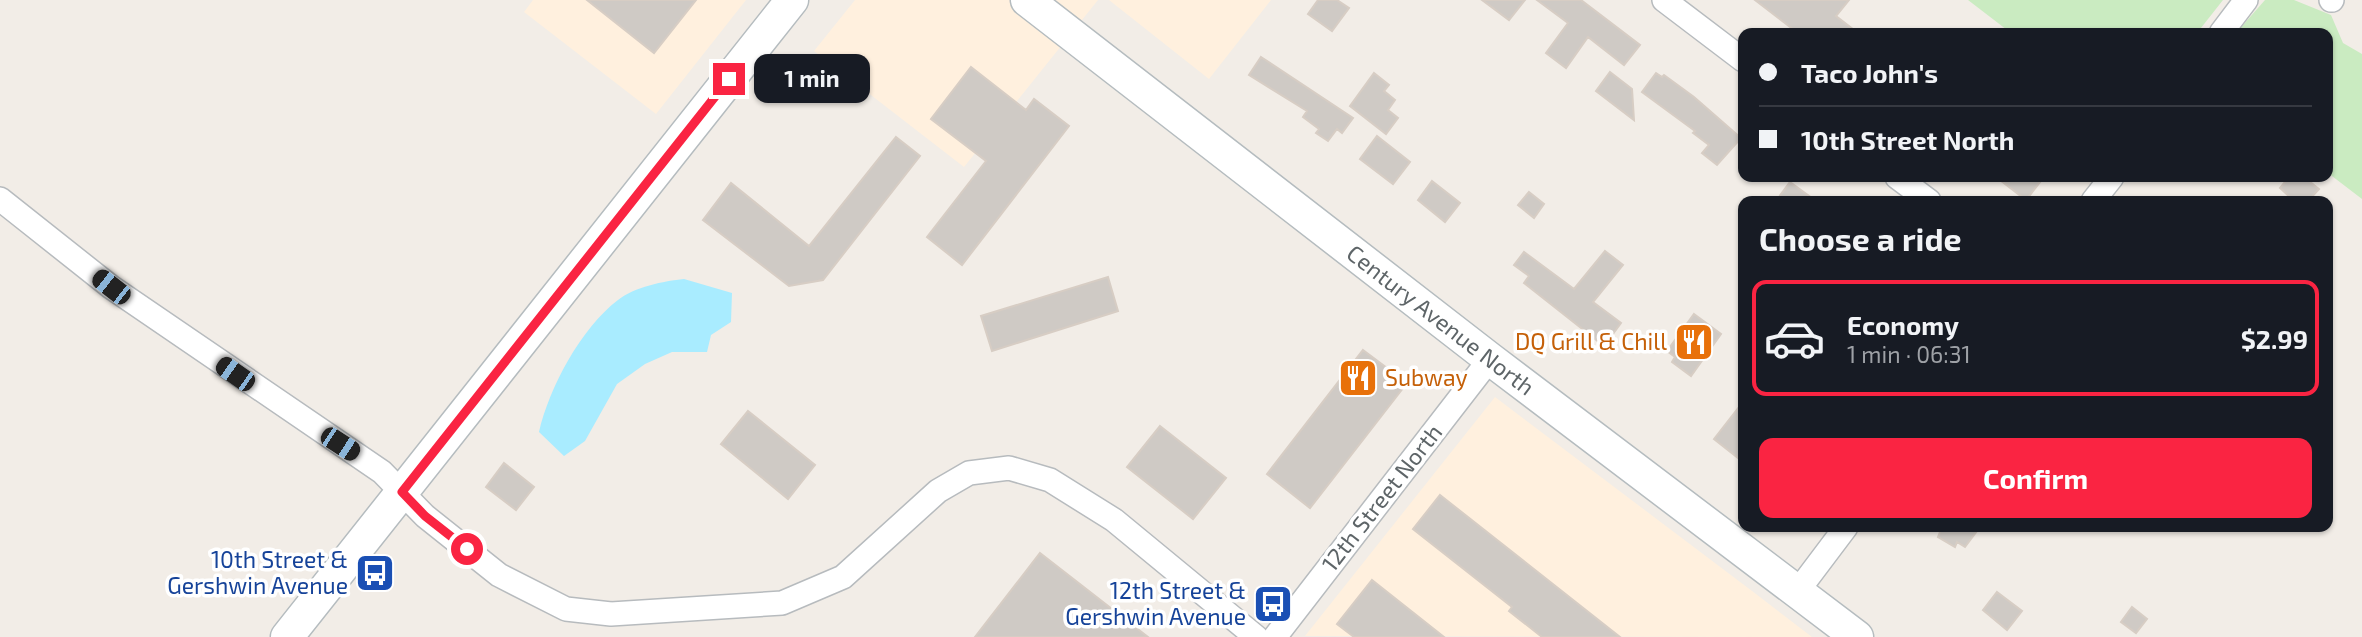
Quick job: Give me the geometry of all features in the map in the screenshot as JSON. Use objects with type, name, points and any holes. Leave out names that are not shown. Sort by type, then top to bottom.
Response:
[{"type":"main road","points":[[287,637],[792,0]]},
{"type":"main road","name":"Century Avenue North","points":[[1027,0],[1490,359],[1857,637]]},
{"type":"street","points":[[1664,0],[1738,56]]},
{"type":"street","points":[[2225,28],[2246,0]]},
{"type":"street","points":[[1904,182],[1922,196]]},
{"type":"street","points":[[2097,196],[2108,182]]},
{"type":"street","points":[[0,200],[111,287],[382,472],[425,516],[499,575],[566,609],[611,614],[782,603],[843,577],[938,491],[970,473],[1009,468],[1050,480],[1114,520],[1256,637]]},
{"type":"street","name":"12th Street North","points":[[1275,637],[1490,359]]},
{"type":"street","points":[[1797,592],[1842,532]]},
{"type":"shaded area","points":[[533,0],[746,0],[656,114],[524,12]]},
{"type":"shaded area","points":[[855,0],[1098,0],[964,167],[814,51]]},
{"type":"shaded area","points":[[1109,0],[1271,0],[1209,79]]},
{"type":"shaded area","points":[[1495,397],[1756,594],[1812,637],[1305,636]]},
{"type":"green space","points":[[1968,0],[2223,0],[2201,28],[2004,28]]},
{"type":"green space","points":[[2265,0],[2294,0],[2331,15],[2343,43],[2362,54],[2362,199],[2333,177],[2333,28],[2240,28]]},
{"type":"water","points":[[684,279],[732,293],[731,322],[711,335],[707,352],[672,352],[645,364],[617,384],[585,441],[564,456],[539,432],[550,397],[579,342],[604,312],[625,295],[650,285]]},
{"type":"building","points":[[587,0],[696,0],[654,53]]},
{"type":"building","points":[[1318,0],[1337,0],[1349,8],[1332,31],[1308,14]]},
{"type":"building","points":[[1482,0],[1525,0],[1509,20]]},
{"type":"building","points":[[1537,0],[1581,0],[1640,45],[1624,65],[1588,37],[1566,68],[1546,53],[1568,23]]},
{"type":"building","points":[[1755,0],[1849,0],[1836,16],[1852,28],[1791,28]]},
{"type":"building","points":[[1261,57],[1353,118],[1342,133],[1337,129],[1328,141],[1316,133],[1319,129],[1303,117],[1307,111],[1249,75]]},
{"type":"building","points":[[971,67],[1026,110],[1034,99],[1069,126],[962,265],[927,237],[986,161],[931,119]]},
{"type":"building","points":[[1610,72],[1632,89],[1634,120],[1596,91]]},
{"type":"building","points":[[1374,73],[1389,85],[1384,91],[1395,100],[1388,110],[1398,118],[1386,134],[1350,106]]},
{"type":"building","points":[[1656,73],[1662,77],[1664,75],[1738,135],[1738,141],[1717,165],[1702,153],[1709,145],[1693,133],[1695,131],[1642,92]]},
{"type":"building","points":[[1377,136],[1410,162],[1393,184],[1360,159]]},
{"type":"building","points":[[896,137],[920,156],[823,280],[789,286],[703,220],[731,183],[809,246]]},
{"type":"building","points":[[1432,181],[1460,203],[1445,222],[1418,200]]},
{"type":"building","points":[[1790,182],[1809,196],[1780,196]]},
{"type":"building","points":[[2003,182],[2040,182],[2029,196],[2021,196]]},
{"type":"building","points":[[2285,182],[2310,182],[2319,189],[2313,196],[2289,196],[2280,188]]},
{"type":"building","points":[[1529,192],[1544,204],[1534,218],[1518,205]]},
{"type":"building","points":[[1605,251],[1623,265],[1593,302],[1621,323],[1604,346],[1524,283],[1529,276],[1514,265],[1524,252],[1574,289]]},
{"type":"building","points":[[1108,277],[1118,311],[992,351],[981,316]]},
{"type":"building","name":"DQ Grill & Chill","points":[[1694,314],[1721,334],[1691,376],[1672,362],[1675,357],[1667,351]]},
{"type":"building","points":[[1363,350],[1407,383],[1310,508],[1267,474]]},
{"type":"building","points":[[1738,408],[1738,458],[1714,439]]},
{"type":"building","points":[[748,411],[815,465],[788,499],[721,444]]},
{"type":"building","points":[[1160,426],[1226,478],[1193,519],[1127,467]]},
{"type":"building","points":[[504,463],[534,487],[516,510],[486,487]]},
{"type":"building","points":[[1440,495],[1620,637],[1542,637],[1509,611],[1512,607],[1413,529]]},
{"type":"building","points":[[1940,532],[1976,532],[1965,547],[1957,542],[1955,547],[1938,537]]},
{"type":"building","points":[[1040,553],[1148,637],[975,637]]},
{"type":"building","points":[[1372,580],[1444,637],[1354,637],[1337,624]]},
{"type":"building","points":[[1997,592],[2022,611],[2007,630],[1983,610]]},
{"type":"building","points":[[2132,607],[2147,619],[2136,633],[2121,622]]},
{"type":"place","name":"DQ Grill & Chill","points":[[1694,342]]},
{"type":"place","name":"Subway","points":[[1358,378]]},
{"type":"place","name":"10th Street & Gershwin Avenue","points":[[375,573]]},
{"type":"place","name":"12th Street & Gershwin Avenue","points":[[1273,604]]},
{"type":"route","points":[[467,549],[425,516],[402,492],[729,79]]}]
